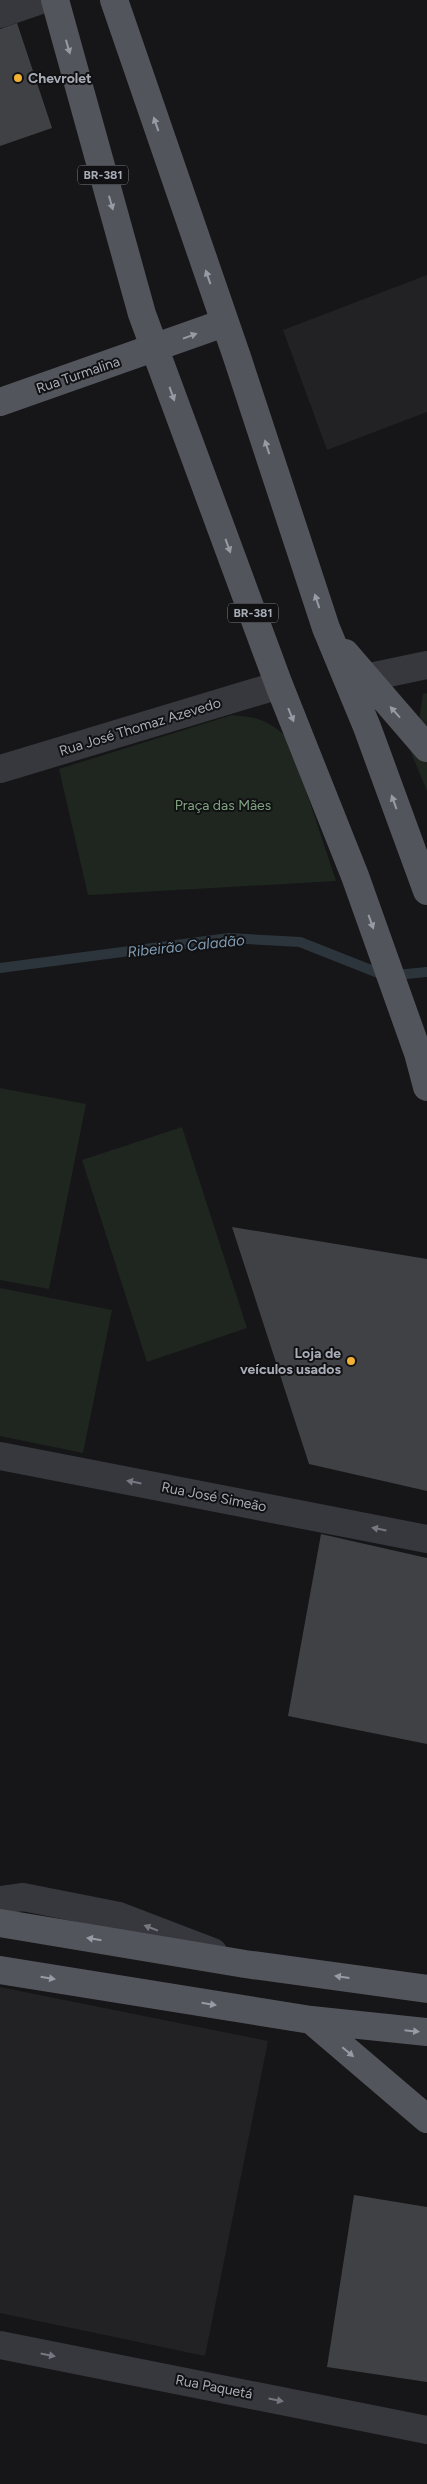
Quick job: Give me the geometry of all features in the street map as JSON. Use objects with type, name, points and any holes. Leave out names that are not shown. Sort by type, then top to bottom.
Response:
[{"type":"main road","name":"BR-381","points":[[54,0],[142,314],[279,685],[355,876],[418,1053],[427,1087]]},
{"type":"main road","points":[[114,0],[224,324],[237,357],[326,628],[366,727],[427,890]]},
{"type":"main road","name":"Rua Turmalina","points":[[0,402],[224,324]]},
{"type":"main road","points":[[326,628],[365,678],[427,748]]},
{"type":"main road","points":[[0,1923],[245,1964],[427,1989]]},
{"type":"main road","points":[[0,1970],[311,2020],[427,2032]]},
{"type":"main road","points":[[311,2020],[427,2118]]},
{"type":"street","points":[[0,14],[41,0]]},
{"type":"street","points":[[366,727],[365,678],[427,665]]},
{"type":"street","name":"Rua José Thomaz Azevedo","points":[[0,769],[279,685]]},
{"type":"street","name":"Rua José Simeão","points":[[0,1456],[427,1538]]},
{"type":"street","points":[[0,1900],[23,1897],[119,1916],[245,1964]]},
{"type":"street","name":"Rua Paquetá","points":[[0,2345],[427,2430]]},
{"type":"shaded area","points":[[427,275],[427,412],[327,450],[283,330]]},
{"type":"shaded area","points":[[0,1987],[268,2041],[205,2356],[0,2313]]},
{"type":"green space","points":[[427,693],[427,732],[419,721],[423,694]]},
{"type":"green space","name":"Praça das Mães","points":[[232,715],[264,721],[289,739],[336,881],[88,895],[59,769]]},
{"type":"green space","points":[[405,738],[427,762],[427,791]]},
{"type":"green space","points":[[0,1088],[86,1104],[49,1289],[0,1280]]},
{"type":"green space","points":[[182,1127],[247,1328],[147,1362],[82,1160]]},
{"type":"green space","points":[[0,1288],[112,1310],[83,1453],[0,1436]]},
{"type":"building","name":"Chevrolet","points":[[17,23],[52,128],[0,146],[0,29]]},
{"type":"building","name":"Loja de veículos usados","points":[[232,1227],[427,1259],[427,1491],[309,1464]]},
{"type":"building","points":[[321,1534],[427,1558],[427,1744],[288,1716]]},
{"type":"building","points":[[354,2195],[427,2207],[427,2382],[327,2367]]},
{"type":"waterway","name":"Ribeirão Caladão","points":[[0,968],[229,938],[300,942],[386,976],[427,972]]},
{"type":"place","name":"Chevrolet","points":[[18,78]]},
{"type":"place","name":"Loja de veículos usados","points":[[351,1361]]}]
